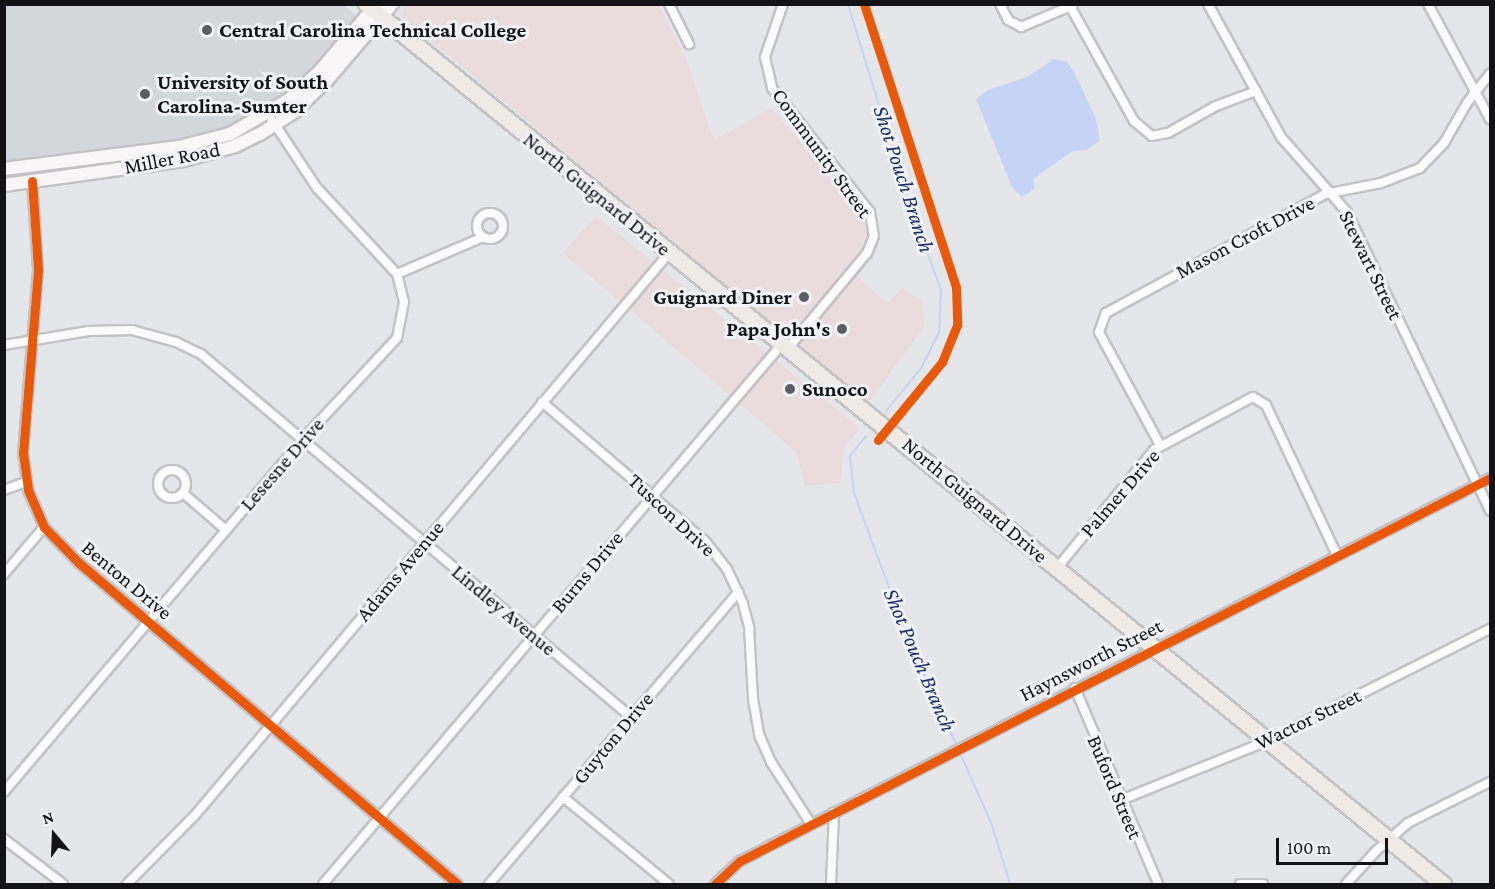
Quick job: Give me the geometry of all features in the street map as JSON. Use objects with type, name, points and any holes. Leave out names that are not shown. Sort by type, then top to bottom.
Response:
[{"type":"highway","name":"North Guignard Drive","points":[[374,9],[1443,885]]},
{"type":"street","name":"Miller Road","points":[[4,169],[196,144],[230,134],[269,114],[321,70],[374,9],[392,4]]},
{"type":"street","points":[[669,4],[689,44]]},
{"type":"street","name":"Community Street","points":[[783,4],[765,57],[772,88],[864,202],[870,212],[874,236],[867,253],[786,346]]},
{"type":"street","points":[[1000,4],[1008,20],[1021,27],[1072,5],[1134,121],[1152,136],[1167,133],[1216,106],[1256,91]]},
{"type":"street","name":"Stewart Street","points":[[1208,4],[1290,150],[1332,192],[1347,212],[1491,511]]},
{"type":"street","points":[[1428,4],[1491,119]]},
{"type":"street","name":"Miller Road","points":[[4,185],[206,155],[275,126],[327,80],[374,9]]},
{"type":"street","name":"Mason Croft Drive","points":[[1160,445],[1102,339],[1098,328],[1102,318],[1133,296],[1332,192],[1381,183],[1420,168],[1444,143],[1475,92],[1491,74]]},
{"type":"street","name":"Lesesne Drive","points":[[4,792],[303,440],[397,338],[404,302],[397,274],[317,188],[269,114]]},
{"type":"street","name":"Benton Drive","points":[[32,181],[38,241],[23,453],[26,482],[44,527],[63,549],[457,885]]},
{"type":"street","points":[[397,274],[483,237]]},
{"type":"street","name":"Adams Avenue","points":[[127,885],[162,852],[669,253]]},
{"type":"street","name":"Lindley Avenue","points":[[4,345],[107,330],[148,333],[176,342],[208,359],[631,717]]},
{"type":"street","name":"Burns Drive","points":[[323,885],[652,495],[786,346]]},
{"type":"street","name":"Palmer Drive","points":[[1057,568],[1160,445],[1248,399],[1263,400],[1337,555]]},
{"type":"street","name":"Tuscon Drive","points":[[542,402],[714,551],[738,591],[751,646],[753,699],[760,737],[771,762],[812,824]]},
{"type":"street","name":"Haynsworth Street","points":[[715,885],[733,866],[834,812],[1491,478]]},
{"type":"street","points":[[4,490],[26,482]]},
{"type":"street","points":[[183,493],[226,530]]},
{"type":"street","points":[[4,574],[44,527]]},
{"type":"street","name":"Guyton Drive","points":[[489,885],[738,591]]},
{"type":"street","name":"Wactor Street","points":[[1121,800],[1267,741],[1491,629]]},
{"type":"street","name":"Buford Street","points":[[1075,688],[1158,885]]},
{"type":"street","points":[[1346,885],[1388,839],[1418,817],[1491,782]]},
{"type":"street","points":[[563,797],[669,885]]},
{"type":"street","points":[[831,885],[834,812]]},
{"type":"street","points":[[4,839],[63,885]]},
{"type":"street","points":[[1240,885],[1263,885]]},
{"type":"shaded area","name":"University of South Carolina-Sumter","points":[[342,4],[356,15],[355,20],[306,78],[240,123],[177,142],[5,167],[5,5]]},
{"type":"shaded area","points":[[405,4],[659,5],[686,59],[714,140],[771,108],[861,214],[868,231],[849,269],[888,304],[901,288],[922,301],[925,326],[868,403],[402,17]]},
{"type":"shaded area","points":[[596,216],[860,428],[845,446],[840,483],[805,486],[797,453],[563,253]]},
{"type":"water","points":[[1054,59],[1067,62],[1074,72],[1096,119],[1100,140],[1087,150],[1073,151],[1033,179],[1035,188],[1022,197],[1012,187],[976,99],[988,90],[1027,77]]},
{"type":"waterway","name":"Shot Pouch Branch","points":[[848,4],[907,197],[941,290],[939,332],[922,367],[886,411]]},
{"type":"waterway","name":"Shot Pouch Branch","points":[[866,436],[850,456],[854,493],[910,644],[957,746]]},
{"type":"waterway","name":"Shot Pouch Branch","points":[[959,751],[992,825],[1010,884]]},
{"type":"cycle path","points":[[864,4],[956,287],[957,325],[942,362],[878,440]]},
{"type":"cycle path","points":[[32,181],[38,270],[23,453],[28,490],[44,527],[79,563],[457,884]]},
{"type":"cycle path","points":[[715,884],[740,861],[1490,478]]},
{"type":"place","name":"Central Carolina Technical College","points":[[207,30]]},
{"type":"place","name":"University of South Carolina-Sumter","points":[[145,94]]},
{"type":"place","name":"Guignard Diner","points":[[804,297]]},
{"type":"place","name":"Papa John's","points":[[842,329]]},
{"type":"place","name":"Sunoco","points":[[790,389]]}]
